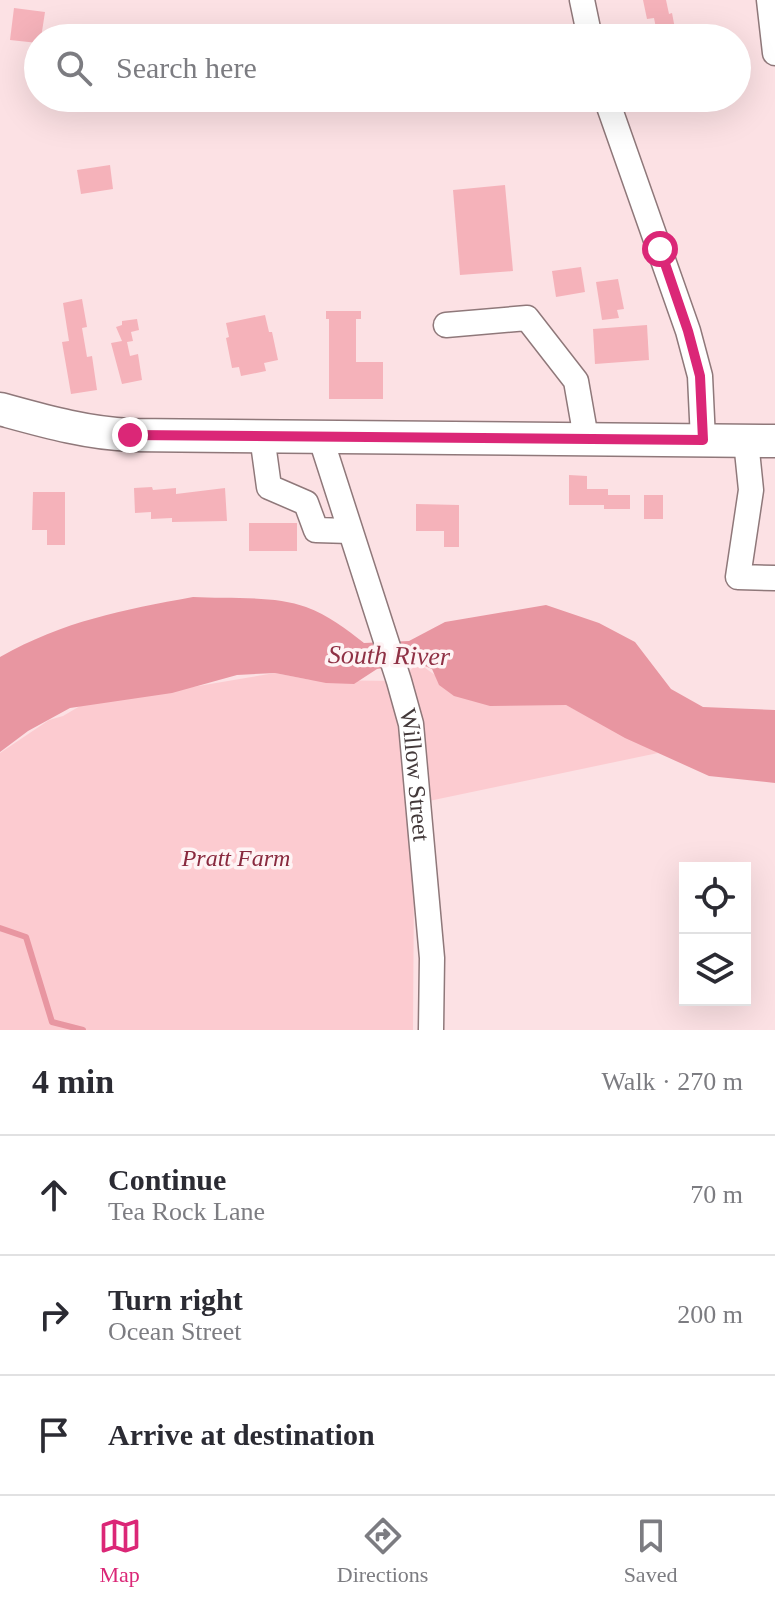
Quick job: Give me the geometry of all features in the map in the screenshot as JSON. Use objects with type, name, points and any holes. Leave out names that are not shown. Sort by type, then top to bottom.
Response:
[{"type":"main road","points":[[0,409],[96,434],[321,439],[760,441]]},
{"type":"street","points":[[582,0],[587,24]]},
{"type":"street","points":[[769,0],[775,53]]},
{"type":"street","points":[[611,112],[688,331],[700,376],[703,440]]},
{"type":"street","points":[[446,325],[527,318],[576,381],[586,438]]},
{"type":"street","points":[[262,436],[269,487],[306,503],[316,530],[350,531]]},
{"type":"street","name":"Willow Street","points":[[321,439],[411,724],[432,958],[431,1030]]},
{"type":"street","points":[[760,441],[738,577],[775,578]]},
{"type":"green space","name":"Pratt Farm","points":[[418,663],[472,701],[566,705],[658,753],[405,806],[414,878],[413,1030],[0,1030],[0,753],[49,720],[80,706],[275,673],[311,680],[399,681]]},
{"type":"water","name":"South River","points":[[193,597],[294,603],[329,618],[364,643],[409,641],[445,622],[546,605],[599,623],[635,642],[671,689],[703,707],[775,710],[775,783],[709,776],[625,738],[566,705],[490,706],[454,696],[439,685],[432,669],[418,663],[377,669],[354,684],[326,683],[275,673],[237,675],[172,693],[70,708],[28,731],[0,752],[0,657],[70,626],[118,612]]},
{"type":"building","points":[[643,0],[666,0],[674,24],[655,24],[654,18],[647,19]]},
{"type":"building","points":[[14,8],[45,12],[43,24],[24,24],[24,42],[10,40]]},
{"type":"building","points":[[110,165],[113,189],[81,194],[77,170]]},
{"type":"building","points":[[505,185],[513,271],[460,275],[453,190]]},
{"type":"building","points":[[581,267],[585,292],[556,297],[552,271]]},
{"type":"building","points":[[618,279],[624,309],[617,310],[619,318],[602,320],[596,282]]},
{"type":"building","points":[[82,299],[87,327],[82,328],[87,357],[92,356],[97,390],[71,394],[62,342],[69,341],[63,303]]},
{"type":"building","points":[[326,311],[361,311],[361,319],[356,319],[356,362],[383,362],[383,399],[329,399],[329,319],[326,319]]},
{"type":"building","points":[[265,315],[278,360],[264,363],[266,371],[241,376],[239,367],[232,368],[226,323]]},
{"type":"building","points":[[137,319],[139,330],[131,332],[133,341],[127,342],[130,356],[138,354],[142,380],[122,384],[111,343],[122,341],[116,327],[122,325],[122,321]]},
{"type":"building","points":[[647,325],[649,360],[595,364],[593,329]]},
{"type":"building","points":[[569,475],[587,476],[587,489],[608,489],[608,495],[630,495],[630,509],[569,505]]},
{"type":"building","points":[[152,487],[153,490],[176,488],[176,494],[225,488],[227,521],[172,522],[172,518],[151,519],[151,512],[135,513],[134,488]]},
{"type":"building","points":[[33,492],[65,492],[65,545],[47,545],[47,530],[32,530]]},
{"type":"building","points":[[644,495],[663,495],[663,519],[644,519]]},
{"type":"building","points":[[416,504],[459,505],[459,547],[444,547],[444,531],[416,531]]},
{"type":"building","points":[[249,523],[297,523],[297,551],[249,551]]},
{"type":"waterway","points":[[0,928],[26,937],[52,1022],[83,1030]]},
{"type":"route","points":[[130,435],[703,440],[700,376],[660,249]]}]
